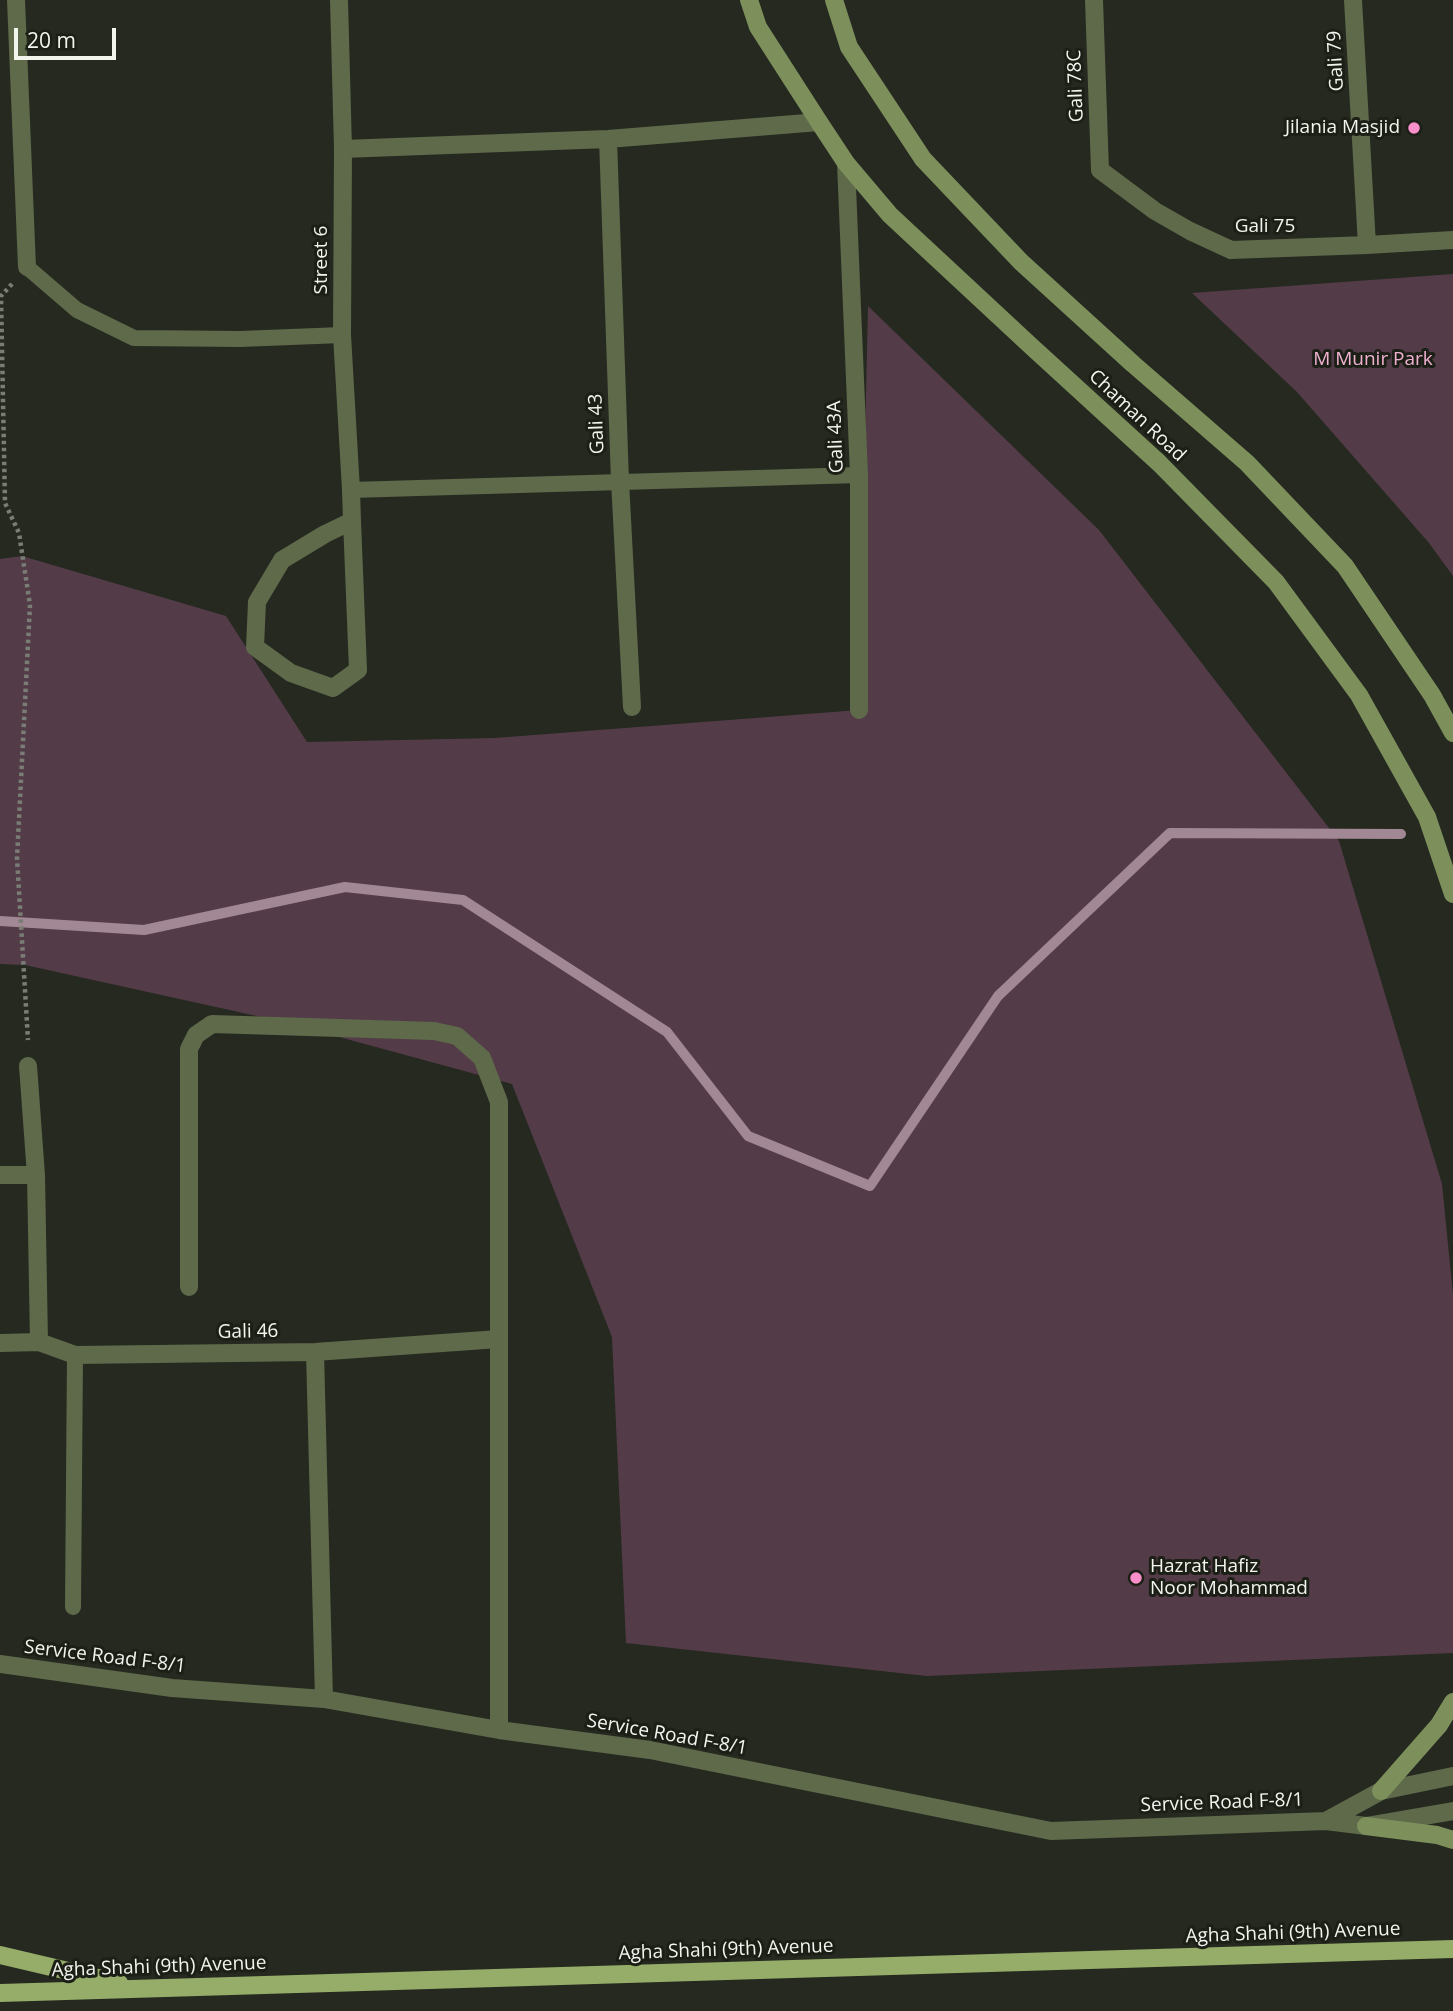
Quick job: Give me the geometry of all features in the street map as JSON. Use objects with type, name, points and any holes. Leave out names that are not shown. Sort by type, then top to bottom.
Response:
[{"type":"main road","name":"Agha Shahi (9th) Avenue","points":[[0,1993],[1453,1949]]},
{"type":"main road","points":[[0,1955],[144,1989]]},
{"type":"street","points":[[16,0],[27,267]]},
{"type":"street","name":"Street 6","points":[[338,0],[343,149],[342,335],[351,490],[358,670],[333,688],[291,673],[255,647],[257,602],[282,560],[352,521]]},
{"type":"street","name":"Chaman Road","points":[[750,0],[758,27],[819,122],[846,163],[890,215],[1159,463],[1276,582],[1359,695],[1427,817],[1453,894]]},
{"type":"street","name":"Chaman Road","points":[[834,0],[849,47],[923,159],[1021,262],[1247,463],[1345,566],[1432,695],[1453,733]]},
{"type":"street","name":"Gali 78C","points":[[1094,0],[1100,170]]},
{"type":"street","name":"Gali 79","points":[[1353,0],[1367,245]]},
{"type":"street","points":[[343,149],[608,139],[819,122]]},
{"type":"street","name":"Gali 43","points":[[608,139],[620,481],[632,707]]},
{"type":"street","name":"Gali 43A","points":[[846,163],[859,475],[859,710]]},
{"type":"street","name":"Gali 75","points":[[1100,170],[1156,211],[1231,250],[1453,240]]},
{"type":"street","points":[[189,1287],[189,1049],[196,1035],[212,1024],[433,1031],[457,1036],[482,1058],[499,1102],[499,1731]]},
{"type":"street","points":[[28,1066],[36,1175],[39,1342]]},
{"type":"street","points":[[0,1175],[36,1175]]},
{"type":"street","name":"Gali 46","points":[[0,1343],[39,1342],[75,1355],[315,1352],[499,1339]]},
{"type":"street","points":[[315,1352],[324,1699]]},
{"type":"street","name":"Service Road F-8/1","points":[[0,1664],[172,1688],[324,1699],[499,1731],[650,1750],[1051,1831],[1326,1821],[1366,1826],[1453,1811]]},
{"type":"street","points":[[1381,1791],[1439,1725],[1453,1702]]},
{"type":"street","name":"Service Road F-8/1","points":[[1326,1821],[1381,1791],[1453,1776]]},
{"type":"street","points":[[1366,1826],[1437,1835],[1453,1840]]},
{"type":"lane","points":[[27,267],[77,310],[134,338],[240,339],[342,335]]},
{"type":"lane","points":[[351,490],[859,475]]},
{"type":"lane","points":[[74,1607],[75,1355]]},
{"type":"path","points":[[27,267],[1,296],[5,503],[19,533],[30,605],[17,858],[27,1015]]},
{"type":"green space","name":"M Munir Park","points":[[1453,274],[1453,576],[1429,543],[1297,392],[1192,293]]},
{"type":"green space","points":[[868,306],[1099,530],[1339,841],[1442,1184],[1453,1295],[1453,1653],[927,1676],[626,1643],[612,1337],[512,1084],[284,1022],[25,965],[0,964],[0,559],[22,556],[226,616],[307,742],[495,738],[859,710]]},
{"type":"waterway","points":[[0,921],[144,930],[345,887],[463,900],[667,1032],[748,1136],[870,1186],[998,996],[1170,833],[1401,834]]},
{"type":"place","name":"Jilania Masjid","points":[[1414,128]]},
{"type":"place","name":"Hazrat Hafiz Noor Mohammad","points":[[1136,1578]]}]
